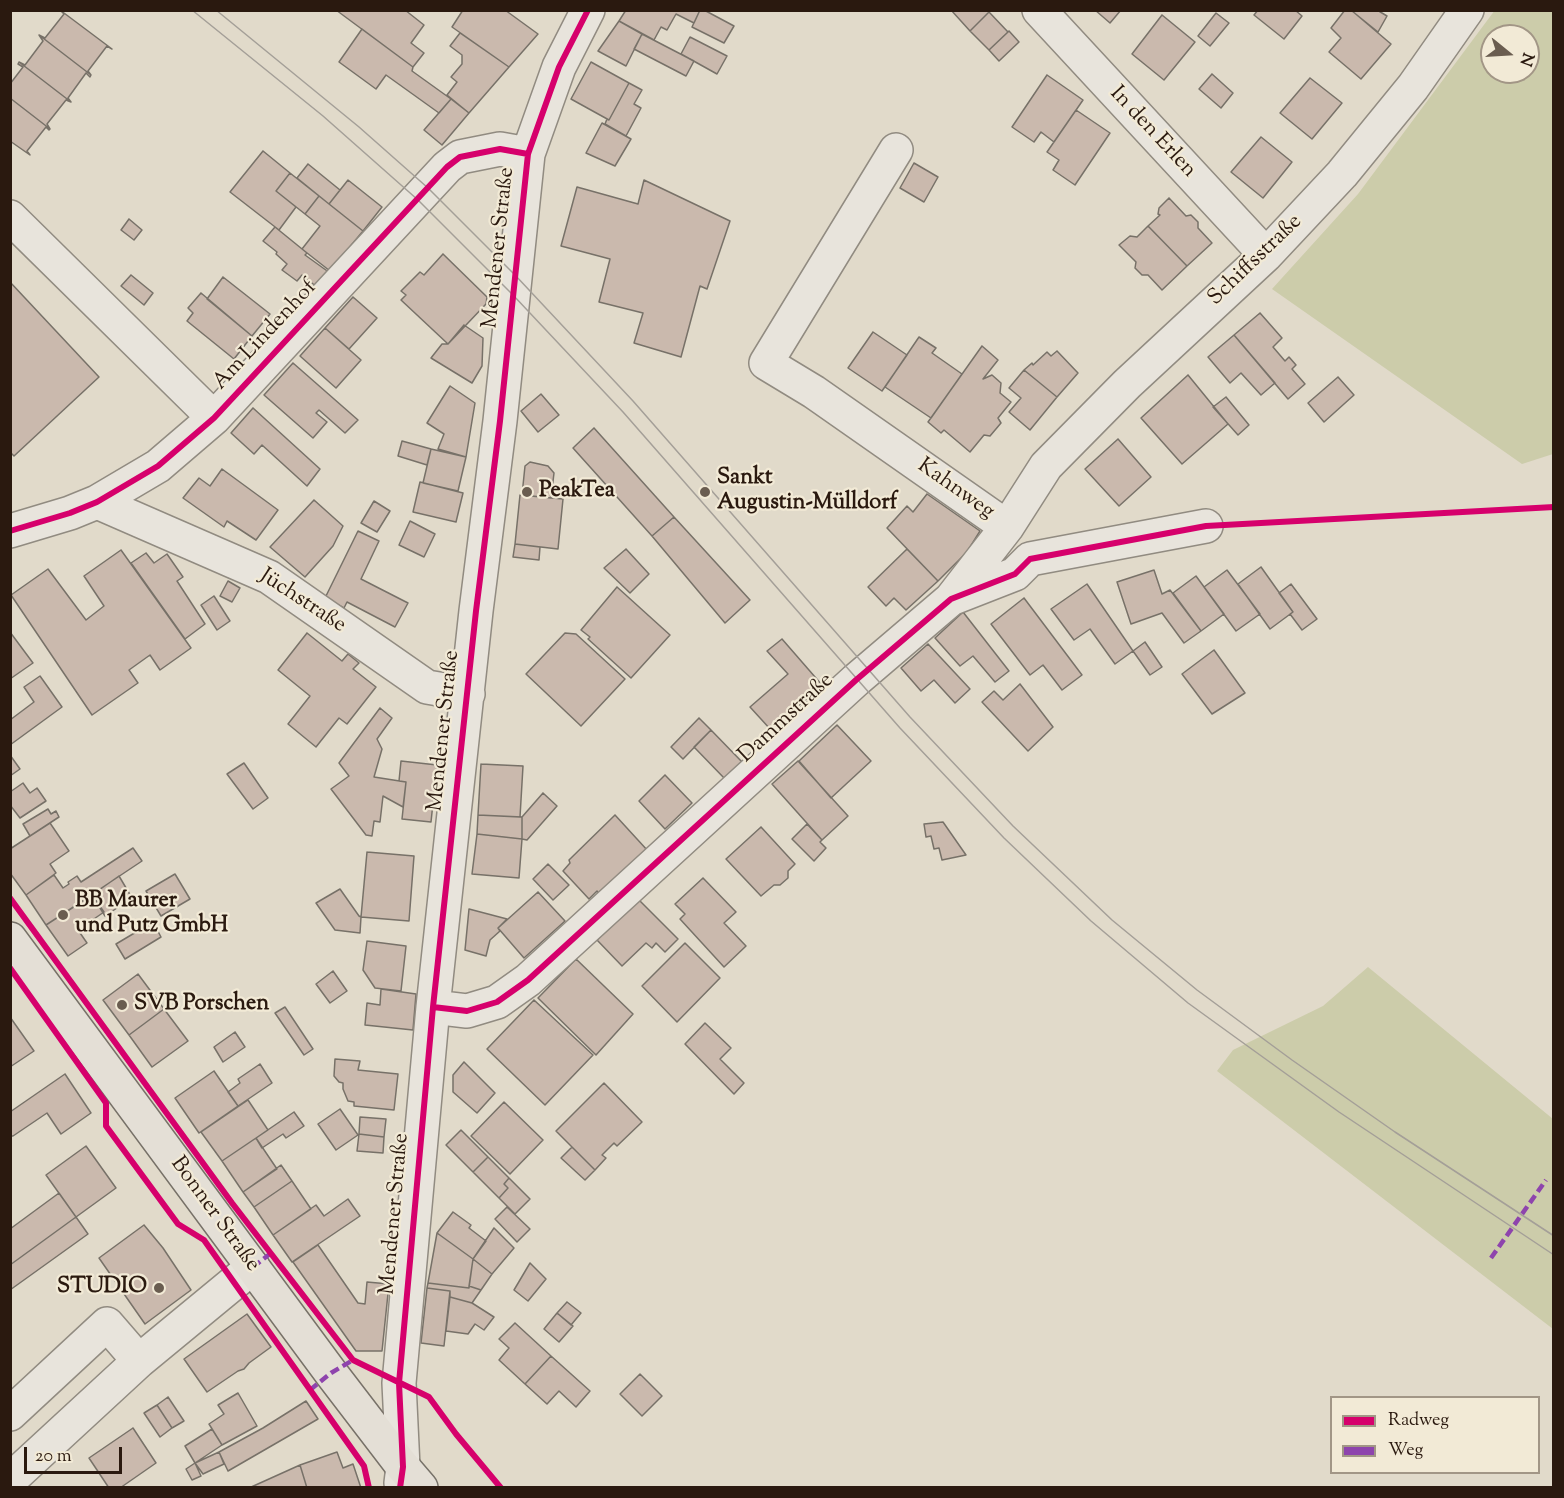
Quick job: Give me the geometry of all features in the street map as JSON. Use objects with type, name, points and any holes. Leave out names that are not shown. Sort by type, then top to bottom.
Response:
[{"type":"main road","name":"Bonner Straße","points":[[10,939],[408,1481]]},
{"type":"street","name":"Mendener Straße","points":[[408,1481],[399,1383],[433,1007],[528,154],[559,67],[588,10]]},
{"type":"street","name":"In den Erlen","points":[[1039,10],[1266,255]]},
{"type":"street","name":"Schiffsstraße","points":[[1007,527],[1046,466],[1127,384],[1266,255],[1349,165],[1413,87],[1467,10]]},
{"type":"street","name":"Am Lindenhof","points":[[11,530],[70,513],[98,502],[158,466],[214,418],[447,167],[460,157],[500,149],[528,154]]},
{"type":"street","name":"Kahnweg","points":[[896,150],[766,363],[813,392],[1007,527]]},
{"type":"street","points":[[10,217],[214,418]]},
{"type":"street","points":[[1028,495],[1030,559]]},
{"type":"street","name":"Jüchstraße","points":[[98,502],[269,577],[427,687],[468,694]]},
{"type":"street","name":"Dammstraße","points":[[951,599],[1015,574],[1030,559],[1206,526]]},
{"type":"street","name":"Dammstraße","points":[[433,1007],[467,1011],[497,1002],[528,980],[867,670],[883,659],[951,599],[1007,527]]},
{"type":"street","points":[[10,1480],[139,1361],[253,1267]]},
{"type":"street","points":[[10,1414],[107,1324],[139,1361]]},
{"type":"green space","points":[[1495,10],[1553,11],[1553,454],[1522,464],[1272,289],[1358,194],[1480,30],[1480,84],[1540,84],[1540,24],[1485,24]]},
{"type":"green space","points":[[1368,967],[1553,1119],[1553,1329],[1217,1071],[1233,1050],[1323,1006]]},
{"type":"building","points":[[60,10],[112,49],[107,46],[88,71],[91,75],[39,35],[45,38],[64,14]]},
{"type":"building","points":[[336,10],[405,10],[424,25],[411,43],[424,53],[413,67]]},
{"type":"building","points":[[463,10],[505,10],[538,34],[509,67],[452,27]]},
{"type":"building","points":[[626,10],[700,10],[694,23],[676,14],[667,30],[661,27],[654,40],[619,21]]},
{"type":"building","points":[[700,10],[734,26],[724,43],[692,27]]},
{"type":"building","points":[[951,10],[991,10],[970,31]]},
{"type":"building","points":[[1095,10],[1121,10],[1110,23]]},
{"type":"building","points":[[1258,10],[1295,10],[1302,16],[1284,39],[1254,15]]},
{"type":"building","points":[[1345,10],[1351,10],[1391,44],[1361,79],[1329,52],[1341,38],[1331,28]]},
{"type":"building","points":[[1377,10],[1387,16],[1378,32],[1352,11]]},
{"type":"building","points":[[989,12],[1008,32],[989,50],[970,31]]},
{"type":"building","points":[[1216,13],[1229,23],[1210,46],[1198,36]]},
{"type":"building","points":[[1162,15],[1195,42],[1164,80],[1132,54]]},
{"type":"building","points":[[619,21],[642,34],[626,66],[598,51]]},
{"type":"building","points":[[362,29],[413,67],[412,71],[451,99],[439,113],[386,75],[376,89],[339,62]]},
{"type":"building","points":[[1009,31],[1019,42],[999,61],[989,50]]},
{"type":"building","points":[[460,33],[509,67],[469,113],[447,95],[457,82],[451,77],[462,64],[462,55],[450,46]]},
{"type":"building","points":[[642,34],[694,61],[686,76],[634,49]]},
{"type":"building","points":[[39,35],[91,75],[90,77],[86,73],[68,98],[71,102],[19,62],[25,65],[43,41]]},
{"type":"building","points":[[690,37],[727,56],[717,74],[681,54]]},
{"type":"building","points":[[19,62],[71,102],[66,100],[47,124],[50,129],[10,98],[10,84],[23,67],[18,64]]},
{"type":"building","points":[[591,62],[629,83],[609,120],[571,99]]},
{"type":"building","points":[[1212,74],[1233,93],[1221,108],[1199,89]]},
{"type":"building","points":[[1047,75],[1083,100],[1054,142],[1041,132],[1034,142],[1012,127]]},
{"type":"building","points":[[1310,78],[1342,103],[1312,139],[1280,113]]},
{"type":"building","points":[[629,83],[642,90],[634,104],[641,108],[626,136],[605,124]]},
{"type":"building","points":[[10,98],[50,129],[46,127],[27,151],[30,155],[10,141]]},
{"type":"building","points":[[451,99],[469,113],[442,145],[424,130]]},
{"type":"building","points":[[1076,110],[1110,133],[1075,185],[1053,170],[1059,160],[1047,152]]},
{"type":"building","points":[[602,123],[631,139],[615,166],[586,153]]},
{"type":"building","points":[[1261,137],[1292,162],[1263,198],[1231,172]]},
{"type":"building","points":[[263,151],[290,173],[276,191],[296,207],[279,230],[230,192]]},
{"type":"building","points":[[914,163],[938,177],[924,202],[900,188]]},
{"type":"building","points":[[308,164],[340,190],[329,204],[297,178]]},
{"type":"building","points":[[290,173],[319,196],[305,214],[276,191]]},
{"type":"building","points":[[348,180],[382,207],[363,231],[329,204]]},
{"type":"building","points":[[644,180],[730,221],[707,289],[700,286],[681,357],[634,343],[643,313],[599,302],[610,259],[561,246],[577,187],[638,204]]},
{"type":"building","points":[[319,196],[363,231],[330,271],[302,249],[320,226],[305,214]]},
{"type":"building","points":[[1169,198],[1186,216],[1191,215],[1198,222],[1198,228],[1212,243],[1187,266],[1148,226],[1160,215],[1158,214],[1159,208]]},
{"type":"building","points":[[129,219],[142,230],[134,240],[121,230]]},
{"type":"building","points":[[1148,226],[1187,266],[1162,290],[1148,275],[1142,275],[1135,268],[1136,262],[1119,245],[1130,236],[1137,237]]},
{"type":"building","points":[[275,227],[307,253],[305,255],[330,273],[318,288],[302,275],[297,281],[282,270],[287,264],[263,241]]},
{"type":"building","points":[[443,254],[487,297],[486,304],[448,344],[401,300],[406,295],[401,291],[420,272],[424,275]]},
{"type":"building","points":[[131,275],[153,293],[144,305],[121,286]]},
{"type":"building","points":[[223,277],[270,314],[252,336],[207,299]]},
{"type":"building","points":[[10,282],[99,377],[14,456],[10,452]]},
{"type":"building","points":[[201,293],[252,336],[234,359],[187,321],[193,313],[188,308]]},
{"type":"building","points":[[353,297],[377,318],[349,349],[325,328]]},
{"type":"building","points":[[1260,313],[1282,338],[1273,347],[1285,361],[1289,357],[1296,365],[1292,369],[1305,384],[1288,399],[1234,335]]},
{"type":"building","points":[[464,325],[483,338],[482,366],[472,383],[431,358],[442,344],[448,344]]},
{"type":"building","points":[[325,328],[361,360],[336,388],[300,356]]},
{"type":"building","points":[[873,332],[907,355],[882,391],[848,368]]},
{"type":"building","points":[[1234,335],[1275,383],[1261,395],[1241,373],[1230,383],[1208,357]]},
{"type":"building","points":[[919,337],[936,348],[932,353],[962,374],[931,418],[885,387]]},
{"type":"building","points":[[982,346],[998,360],[983,379],[992,375],[1001,383],[1000,393],[1011,402],[998,418],[1001,423],[990,436],[984,435],[970,452],[944,430],[941,433],[928,422]]},
{"type":"building","points":[[1057,351],[1078,373],[1057,397],[1024,370],[1047,352],[1051,356]]},
{"type":"building","points":[[293,363],[358,420],[345,433],[319,410],[316,413],[327,422],[313,438],[264,395]]},
{"type":"building","points":[[1024,370],[1057,397],[1030,430],[1009,412],[1021,398],[1009,388]]},
{"type":"building","points":[[1188,375],[1228,424],[1182,464],[1141,418]]},
{"type":"building","points":[[1338,377],[1354,395],[1324,422],[1308,403]]},
{"type":"building","points":[[450,386],[475,403],[466,457],[438,449],[444,434],[427,423]]},
{"type":"building","points":[[541,394],[559,415],[538,432],[521,411]]},
{"type":"building","points":[[1226,397],[1249,425],[1238,435],[1213,407]]},
{"type":"building","points":[[253,408],[320,469],[307,486],[262,445],[254,454],[231,433]]},
{"type":"building","points":[[594,428],[674,517],[652,536],[573,448]]},
{"type":"building","points":[[1118,439],[1151,477],[1119,506],[1085,469]]},
{"type":"building","points":[[402,441],[431,449],[427,465],[398,456]]},
{"type":"building","points":[[431,449],[466,457],[458,491],[423,483]]},
{"type":"building","points":[[530,462],[548,466],[554,473],[551,498],[522,495],[525,466]]},
{"type":"building","points":[[222,469],[278,510],[256,540],[227,521],[224,527],[183,498],[199,478],[210,486]]},
{"type":"building","points":[[420,482],[463,493],[456,522],[413,512]]},
{"type":"building","points":[[927,494],[980,531],[967,552],[938,581],[887,528],[907,506],[913,512]]},
{"type":"building","points":[[520,495],[563,499],[558,549],[515,544]]},
{"type":"building","points":[[314,500],[343,526],[333,546],[305,577],[270,547]]},
{"type":"building","points":[[374,501],[390,511],[377,532],[361,523]]},
{"type":"building","points":[[674,517],[750,600],[725,623],[652,536]]},
{"type":"building","points":[[410,521],[435,534],[424,557],[399,545]]},
{"type":"building","points":[[358,531],[379,541],[361,579],[408,603],[395,627],[347,602],[344,608],[325,598]]},
{"type":"building","points":[[515,544],[540,547],[539,560],[513,557]]},
{"type":"building","points":[[626,549],[649,574],[630,593],[604,568]]},
{"type":"building","points":[[907,549],[938,581],[906,610],[894,598],[886,606],[868,587]]},
{"type":"building","points":[[121,550],[191,648],[160,670],[150,655],[129,670],[138,683],[92,715],[11,595],[48,569],[86,620],[104,606],[84,576]]},
{"type":"building","points":[[146,553],[154,563],[167,554],[183,577],[177,581],[205,624],[185,639],[131,563]]},
{"type":"building","points":[[1261,567],[1293,612],[1270,629],[1238,584]]},
{"type":"building","points":[[1154,570],[1162,594],[1170,590],[1201,631],[1184,643],[1162,613],[1131,624],[1117,582]]},
{"type":"building","points":[[1227,570],[1260,614],[1236,631],[1204,587]]},
{"type":"building","points":[[1196,576],[1224,614],[1201,631],[1173,593]]},
{"type":"building","points":[[228,581],[240,588],[232,602],[220,596]]},
{"type":"building","points":[[1087,584],[1133,651],[1115,664],[1090,629],[1074,640],[1051,609]]},
{"type":"building","points":[[1291,584],[1317,619],[1302,630],[1290,614],[1293,612],[1279,593]]},
{"type":"building","points":[[617,587],[670,635],[631,678],[581,630]]},
{"type":"building","points":[[214,596],[230,621],[217,630],[201,605]]},
{"type":"building","points":[[1024,598],[1082,675],[1062,690],[1043,665],[1030,675],[991,624]]},
{"type":"building","points":[[963,612],[1009,671],[995,682],[973,656],[960,666],[935,638]]},
{"type":"building","points":[[10,632],[33,663],[10,679]]},
{"type":"building","points":[[307,633],[342,661],[348,654],[359,663],[353,669],[376,687],[347,724],[339,718],[316,747],[288,724],[310,696],[278,670]]},
{"type":"building","points":[[565,633],[576,634],[625,679],[581,726],[526,674]]},
{"type":"building","points":[[782,639],[822,685],[771,730],[750,707],[788,674],[767,651]]},
{"type":"building","points":[[1145,642],[1162,667],[1150,675],[1133,651]]},
{"type":"building","points":[[928,644],[970,689],[955,703],[934,680],[921,691],[901,668]]},
{"type":"building","points":[[1214,650],[1245,693],[1212,714],[1182,674]]},
{"type":"building","points":[[40,676],[62,707],[10,745],[10,720],[34,702],[24,687]]},
{"type":"building","points":[[1020,684],[1053,727],[1028,751],[982,702],[994,691],[1003,700]]},
{"type":"building","points":[[380,708],[392,718],[377,739],[382,749],[374,777],[406,782],[403,807],[383,796],[380,822],[374,821],[372,836],[366,835],[331,789],[349,776],[339,763]]},
{"type":"building","points":[[699,718],[711,730],[683,759],[671,747]]},
{"type":"building","points":[[837,725],[871,761],[831,798],[799,761]]},
{"type":"building","points":[[711,730],[743,763],[726,780],[694,747]]},
{"type":"building","points":[[10,755],[20,769],[10,776]]},
{"type":"building","points":[[401,761],[437,765],[431,822],[402,819],[406,782],[399,781]]},
{"type":"building","points":[[798,761],[848,816],[822,840],[772,784]]},
{"type":"building","points":[[244,763],[268,798],[253,809],[227,774]]},
{"type":"building","points":[[481,764],[523,766],[520,817],[478,815]]},
{"type":"building","points":[[665,775],[692,803],[665,829],[639,801]]},
{"type":"building","points":[[23,783],[30,793],[37,788],[46,801],[20,818],[10,805],[10,792]]},
{"type":"building","points":[[543,793],[557,806],[527,840],[522,839],[522,817]]},
{"type":"building","points":[[48,809],[51,814],[56,811],[59,817],[30,836],[23,824]]},
{"type":"building","points":[[478,815],[522,817],[522,839],[477,834]]},
{"type":"building","points":[[615,815],[648,851],[601,896],[597,891],[589,899],[563,871],[570,863],[569,860]]},
{"type":"building","points":[[943,822],[966,855],[942,860],[939,848],[934,849],[931,836],[926,837],[924,824]]},
{"type":"building","points":[[50,823],[69,851],[50,864],[56,873],[26,895],[10,873],[10,849]]},
{"type":"building","points":[[807,824],[822,840],[820,842],[826,848],[814,861],[792,839]]},
{"type":"building","points":[[761,827],[795,864],[788,871],[788,878],[780,885],[774,885],[761,896],[726,859]]},
{"type":"building","points":[[477,834],[522,839],[519,878],[472,874]]},
{"type":"building","points":[[133,848],[142,861],[46,925],[26,895],[54,875],[63,888],[77,876],[81,882]]},
{"type":"building","points":[[367,852],[414,856],[409,921],[361,917]]},
{"type":"building","points":[[548,864],[569,885],[553,900],[533,879]]},
{"type":"building","points":[[175,874],[190,899],[161,916],[146,891]]},
{"type":"building","points":[[119,876],[132,898],[105,916],[92,895]]},
{"type":"building","points":[[703,878],[736,912],[724,923],[746,946],[724,967],[680,919],[685,914],[675,904]]},
{"type":"building","points":[[340,889],[361,917],[360,933],[335,930],[316,903]]},
{"type":"building","points":[[538,892],[565,921],[524,958],[498,928]]},
{"type":"building","points":[[92,895],[104,912],[78,930],[87,943],[68,956],[46,925]]},
{"type":"building","points":[[639,900],[678,939],[665,952],[656,943],[652,948],[646,943],[622,966],[597,940]]},
{"type":"building","points":[[469,909],[507,919],[498,928],[500,931],[490,940],[486,956],[465,950]]},
{"type":"building","points":[[153,922],[161,937],[125,959],[116,944]]},
{"type":"building","points":[[367,941],[406,946],[401,991],[375,988],[363,970]]},
{"type":"building","points":[[685,943],[720,978],[677,1022],[642,986]]},
{"type":"building","points":[[576,959],[633,1014],[596,1055],[538,998]]},
{"type":"building","points":[[333,971],[347,991],[330,1003],[316,984]]},
{"type":"building","points":[[138,974],[164,1009],[129,1035],[103,1000]]},
{"type":"building","points":[[381,989],[416,994],[413,1030],[365,1025],[367,1003],[380,1005]]},
{"type":"building","points":[[534,1000],[593,1055],[545,1105],[487,1049]]},
{"type":"building","points":[[285,1007],[313,1049],[304,1055],[275,1013]]},
{"type":"building","points":[[164,1009],[188,1041],[152,1067],[129,1035]]},
{"type":"building","points":[[10,1017],[34,1051],[10,1067]]},
{"type":"building","points":[[705,1023],[731,1048],[720,1059],[744,1083],[734,1094],[685,1044]]},
{"type":"building","points":[[235,1032],[245,1047],[223,1062],[214,1047]]},
{"type":"building","points":[[335,1059],[360,1061],[358,1070],[398,1074],[394,1110],[354,1106],[354,1102],[348,1101],[343,1083],[334,1076]]},
{"type":"building","points":[[464,1062],[495,1093],[477,1113],[453,1092],[453,1075]]},
{"type":"building","points":[[260,1064],[272,1083],[238,1106],[228,1092],[240,1083],[238,1079]]},
{"type":"building","points":[[214,1071],[238,1106],[199,1133],[175,1098]]},
{"type":"building","points":[[65,1074],[91,1113],[61,1134],[47,1113],[10,1136],[10,1112]]},
{"type":"building","points":[[604,1083],[642,1122],[617,1146],[614,1143],[602,1155],[606,1158],[595,1170],[556,1131]]},
{"type":"building","points":[[248,1100],[268,1130],[222,1161],[201,1132]]},
{"type":"building","points":[[504,1102],[543,1140],[510,1174],[471,1136]]},
{"type":"building","points":[[340,1109],[358,1135],[336,1150],[318,1124]]},
{"type":"building","points":[[294,1112],[304,1126],[286,1138],[283,1134],[262,1148],[256,1138]]},
{"type":"building","points":[[360,1117],[386,1119],[384,1137],[359,1134]]},
{"type":"building","points":[[461,1130],[488,1157],[473,1172],[446,1145]]},
{"type":"building","points":[[359,1134],[384,1137],[383,1153],[357,1151]]},
{"type":"building","points":[[256,1138],[277,1169],[243,1192],[222,1161]]},
{"type":"building","points":[[86,1146],[116,1188],[76,1217],[46,1175]]},
{"type":"building","points":[[572,1147],[595,1170],[585,1180],[561,1158]]},
{"type":"building","points":[[488,1157],[509,1178],[504,1184],[508,1188],[499,1198],[473,1172]]},
{"type":"building","points":[[281,1165],[292,1181],[254,1207],[243,1192]]},
{"type":"building","points":[[509,1178],[530,1199],[515,1214],[499,1198],[508,1188],[504,1184]]},
{"type":"building","points":[[292,1181],[311,1209],[273,1235],[254,1207]]},
{"type":"building","points":[[59,1193],[76,1217],[10,1265],[10,1229]]},
{"type":"building","points":[[348,1199],[360,1216],[292,1262],[273,1235],[316,1205],[324,1216]]},
{"type":"building","points":[[507,1207],[530,1229],[517,1242],[495,1219]]},
{"type":"building","points":[[453,1212],[471,1225],[469,1228],[486,1241],[473,1259],[437,1233]]},
{"type":"building","points":[[76,1217],[88,1234],[10,1290],[10,1265]]},
{"type":"building","points":[[144,1225],[163,1248],[191,1290],[145,1324],[99,1258]]},
{"type":"building","points":[[494,1228],[514,1248],[492,1274],[473,1259]]},
{"type":"building","points":[[437,1233],[473,1259],[469,1288],[428,1283]]},
{"type":"building","points":[[318,1245],[358,1303],[365,1304],[367,1282],[389,1284],[382,1351],[356,1351],[293,1262]]},
{"type":"building","points":[[473,1259],[492,1274],[481,1290],[469,1286]]},
{"type":"building","points":[[530,1263],[546,1279],[528,1301],[514,1290]]},
{"type":"building","points":[[428,1283],[469,1288],[469,1286],[481,1290],[472,1303],[450,1297],[450,1291],[427,1288]]},
{"type":"building","points":[[427,1288],[450,1291],[444,1346],[421,1343]]},
{"type":"building","points":[[450,1297],[472,1303],[494,1317],[484,1330],[475,1324],[468,1334],[446,1331]]},
{"type":"building","points":[[567,1302],[581,1313],[571,1325],[557,1313]]},
{"type":"building","points":[[557,1313],[573,1326],[559,1342],[544,1329]]},
{"type":"building","points":[[247,1314],[271,1347],[244,1369],[207,1392],[184,1359]]},
{"type":"building","points":[[515,1323],[551,1356],[525,1384],[499,1360],[509,1348],[499,1339]]},
{"type":"building","points":[[551,1356],[590,1391],[576,1407],[559,1391],[547,1404],[525,1384]]},
{"type":"building","points":[[640,1374],[662,1396],[642,1416],[620,1394]]},
{"type":"building","points":[[238,1393],[257,1426],[222,1445],[209,1424],[224,1414],[218,1405]]},
{"type":"building","points":[[168,1397],[184,1421],[172,1428],[157,1405]]},
{"type":"building","points":[[306,1401],[318,1419],[228,1471],[219,1452]]},
{"type":"building","points":[[157,1405],[172,1428],[160,1437],[144,1413]]},
{"type":"building","points":[[133,1428],[156,1463],[120,1488],[109,1488],[89,1458]]},
{"type":"building","points":[[212,1429],[222,1445],[195,1463],[185,1446]]},
{"type":"building","points":[[219,1452],[224,1464],[203,1474],[195,1463]]},
{"type":"building","points":[[337,1452],[343,1468],[353,1464],[361,1488],[307,1488],[300,1465]]},
{"type":"building","points":[[195,1463],[201,1476],[192,1480],[186,1469]]},
{"type":"building","points":[[300,1465],[307,1488],[249,1488]]},
{"type":"tram line","points":[[192,10],[323,116],[418,200],[513,295],[623,412],[900,728],[1004,838],[1091,921],[1188,1003],[1235,1037],[1339,1112],[1554,1255]]},
{"type":"tram line","points":[[216,10],[359,127],[428,188],[515,275],[633,401],[910,717],[1013,826],[1112,920],[1197,990],[1292,1060],[1395,1132],[1554,1236]]},
{"type":"marked path","points":[[1491,1258],[1546,1180]]},
{"type":"marked path","points":[[253,1267],[271,1253]]},
{"type":"marked path","points":[[310,1390],[331,1373],[353,1360]]},
{"type":"cycle path","points":[[400,1488],[403,1467],[399,1383],[433,1007],[528,154],[559,67],[588,10]]},
{"type":"cycle path","points":[[10,531],[70,513],[97,502],[158,466],[214,418],[447,167],[460,157],[500,149],[528,154]]},
{"type":"cycle path","points":[[433,1007],[467,1011],[497,1002],[528,980],[856,680],[951,599],[1015,574],[1030,559],[1206,526],[1554,507]]},
{"type":"cycle path","points":[[10,898],[232,1203],[353,1360],[429,1397],[501,1488]]},
{"type":"cycle path","points":[[10,968],[106,1103],[106,1126],[178,1224],[204,1240],[364,1466],[369,1488]]},
{"type":"place","name":"PeakTea","points":[[527,492]]},
{"type":"place","name":"Sankt Augustin-Mülldorf","points":[[705,492]]},
{"type":"place","name":"BB Maurer und Putz GmbH","points":[[63,915]]},
{"type":"place","name":"SVB Porschen","points":[[122,1005]]},
{"type":"place","name":"STUDIO","points":[[159,1288]]}]
